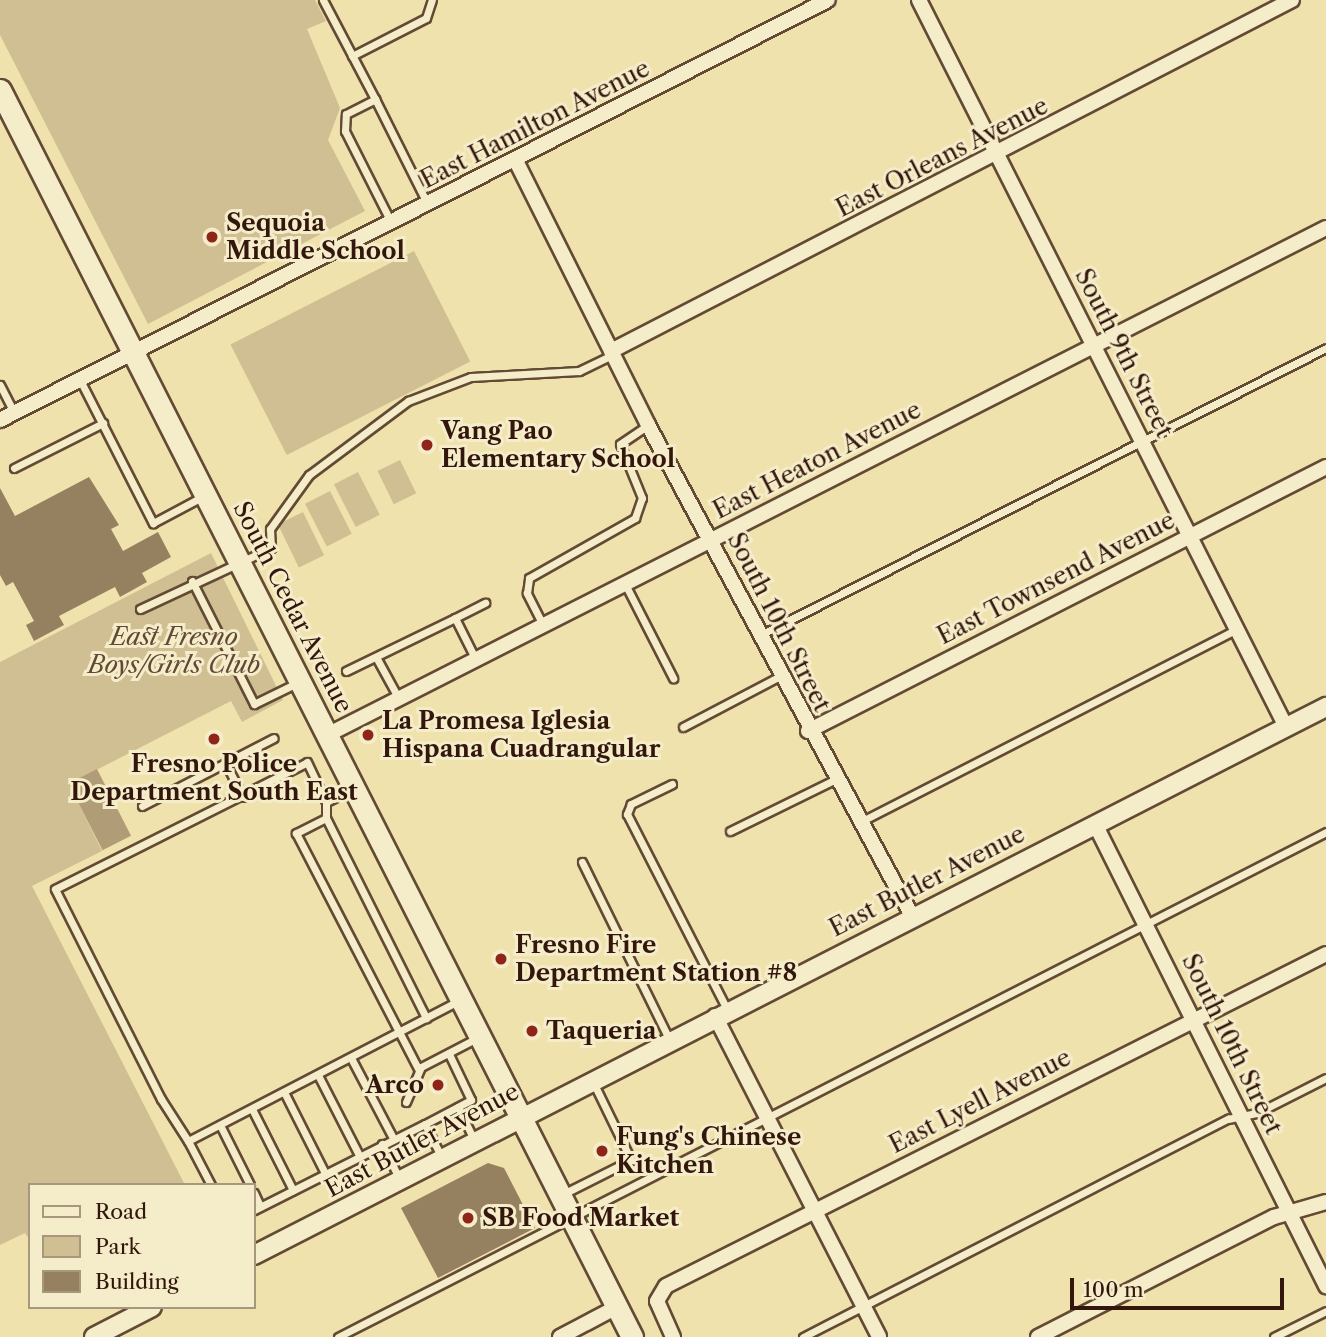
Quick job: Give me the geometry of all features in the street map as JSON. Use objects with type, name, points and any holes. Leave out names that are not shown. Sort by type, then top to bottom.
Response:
[{"type":"main road","name":"South Cedar Avenue","points":[[0,90],[483,1035],[632,1337]]},
{"type":"street","name":"East Hamilton Avenue","points":[[0,420],[828,0]]},
{"type":"street","name":"South 9th Street","points":[[919,0],[1286,727]]},
{"type":"street","name":"East Orleans Avenue","points":[[612,353],[998,155],[1292,0]]},
{"type":"street","name":"South 10th Street","points":[[515,159],[648,425],[762,634],[808,731],[834,780],[862,821],[912,916]]},
{"type":"street","name":"East Heaton Avenue","points":[[329,734],[1326,228]]},
{"type":"street","name":"East Townsend Avenue","points":[[808,731],[1326,467]]},
{"type":"street","name":"East Butler Avenue","points":[[256,1254],[592,1078],[1326,707]]},
{"type":"street","name":"South 10th Street","points":[[1095,824],[1146,920],[1326,1286]]},
{"type":"street","name":"East Lyell Avenue","points":[[673,1337],[657,1293],[815,1210],[1326,954]]},
{"type":"street","points":[[721,1013],[766,1114],[879,1337]]},
{"type":"street","points":[[1038,1337],[1291,1213],[1326,1202]]},
{"type":"street","points":[[560,1337],[617,1307]]},
{"type":"street","points":[[94,1337],[148,1309]]},
{"type":"lane","points":[[323,0],[427,204]]},
{"type":"lane","points":[[352,56],[426,18],[432,0]]},
{"type":"lane","points":[[375,99],[342,121],[391,222]]},
{"type":"lane","points":[[762,634],[1326,348]]},
{"type":"lane","points":[[140,609],[192,581],[241,563],[271,548],[270,529],[309,475],[408,401],[471,377],[579,371],[612,353]]},
{"type":"lane","points":[[80,379],[153,523],[206,495]]},
{"type":"lane","points":[[0,385],[14,413]]},
{"type":"lane","points":[[14,468],[103,423]]},
{"type":"lane","points":[[544,625],[527,593],[529,579],[635,518],[642,498],[620,444],[648,425]]},
{"type":"lane","points":[[192,581],[254,704],[301,681]]},
{"type":"lane","points":[[625,584],[673,678]]},
{"type":"lane","points":[[346,671],[485,603]]},
{"type":"lane","points":[[454,618],[476,660]]},
{"type":"lane","points":[[862,821],[1237,629]]},
{"type":"lane","points":[[376,657],[398,699]]},
{"type":"lane","points":[[683,727],[780,676]]},
{"type":"lane","points":[[142,806],[274,738]]},
{"type":"lane","points":[[210,1183],[188,1141],[161,1099],[55,889],[243,797],[307,762],[327,802],[326,818],[426,1017]]},
{"type":"lane","points":[[226,764],[243,797]]},
{"type":"lane","points":[[730,831],[834,780]]},
{"type":"lane","points":[[672,783],[631,804],[627,814],[721,1013]]},
{"type":"lane","points":[[327,802],[356,787]]},
{"type":"lane","points":[[326,818],[296,833],[419,1070]]},
{"type":"lane","points":[[338,1337],[766,1114],[1146,920],[1326,832]]},
{"type":"lane","points":[[582,862],[669,1039]]},
{"type":"lane","points":[[188,1141],[464,998]]},
{"type":"lane","points":[[407,1102],[419,1070],[483,1035]]},
{"type":"lane","points":[[257,1208],[471,1100],[449,1054]]},
{"type":"lane","points":[[351,1058],[393,1138]]},
{"type":"lane","points":[[318,1075],[359,1155]]},
{"type":"lane","points":[[562,1194],[631,1160],[592,1078]]},
{"type":"lane","points":[[803,1337],[1242,1115],[1326,1078]]},
{"type":"lane","points":[[284,1092],[326,1173]]},
{"type":"lane","points":[[458,1107],[474,1140]]},
{"type":"lane","points":[[252,1109],[293,1190]]},
{"type":"lane","points":[[425,1124],[442,1158]]},
{"type":"lane","points":[[220,1125],[249,1183]]},
{"type":"lane","points":[[382,1144],[400,1180]]},
{"type":"lane","points":[[1274,1337],[1326,1311]]},
{"type":"green space","points":[[0,0],[315,0],[326,21],[307,29],[340,108],[328,140],[365,211],[148,324],[0,35]]},
{"type":"green space","points":[[414,251],[470,361],[287,455],[230,345]]},
{"type":"green space","points":[[400,460],[416,493],[394,504],[378,471]]},
{"type":"green space","points":[[358,472],[380,515],[356,527],[334,484]]},
{"type":"green space","points":[[330,491],[352,534],[327,546],[305,504]]},
{"type":"green space","points":[[303,512],[324,555],[299,567],[278,524]]},
{"type":"green space","name":"East Fresno Boys/Girls Club","points":[[211,553],[283,700],[242,722],[231,701],[69,784],[102,851],[32,886],[184,1183],[28,1183],[28,1237],[25,1233],[0,1245],[0,662]]},
{"type":"shaded area","points":[[97,769],[131,836],[103,850],[68,784]]},
{"type":"building","points":[[89,477],[119,525],[111,529],[123,551],[158,532],[171,557],[142,573],[147,582],[120,597],[115,587],[59,616],[64,625],[34,641],[26,625],[34,621],[13,582],[6,586],[0,575],[0,488],[15,516]]},
{"type":"building","name":"SB Food Market","points":[[488,1163],[504,1168],[535,1228],[438,1278],[401,1208]]},
{"type":"place","name":"Sequoia Middle School","points":[[212,237]]},
{"type":"place","name":"Vang Pao Elementary School","points":[[427,445]]},
{"type":"place","name":"La Promesa Iglesia Hispana Cuadrangular","points":[[368,735]]},
{"type":"place","name":"Fresno Police Department South East","points":[[214,739]]},
{"type":"place","name":"Fresno Fire Department Station #8","points":[[501,959]]},
{"type":"place","name":"Taqueria","points":[[532,1031]]},
{"type":"place","name":"Arco","points":[[438,1085]]},
{"type":"place","name":"Fung's Chinese Kitchen","points":[[602,1151]]},
{"type":"place","name":"SB Food Market","points":[[468,1218]]}]
